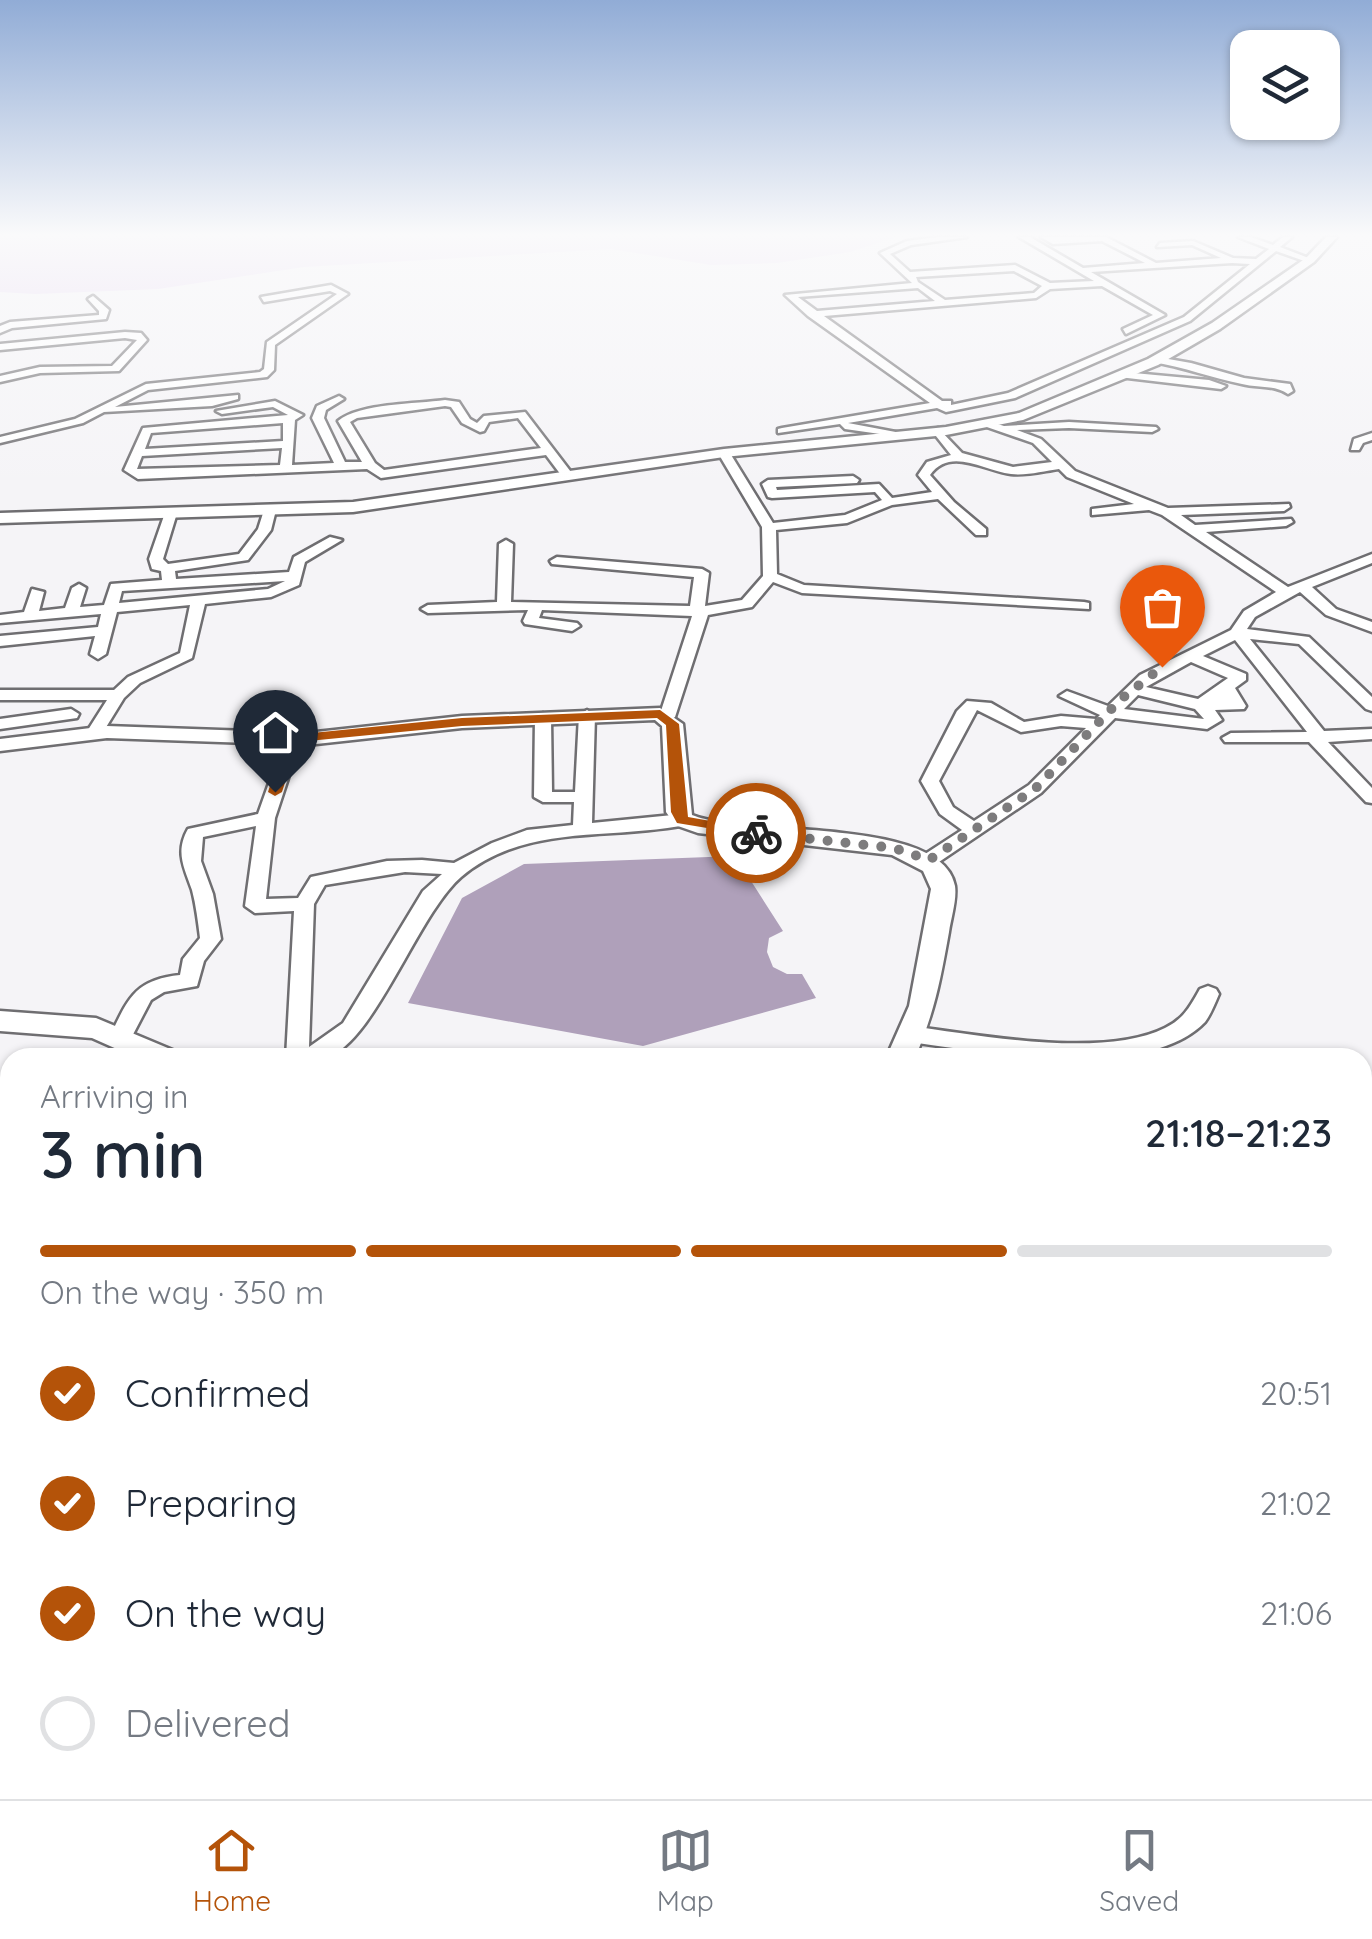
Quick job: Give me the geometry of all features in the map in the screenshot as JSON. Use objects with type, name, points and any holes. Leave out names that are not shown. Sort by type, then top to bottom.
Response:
[{"type":"street","points":[[5,328],[67,321]]},
{"type":"street","points":[[0,440],[102,412],[146,387],[250,378],[269,370],[270,344],[301,321]]},
{"type":"street","points":[[822,321],[946,409],[1012,396],[1183,321]]},
{"type":"street","points":[[836,424],[990,396],[1148,321]]},
{"type":"street","points":[[0,518],[352,507],[724,453],[992,424],[1023,416],[1157,360],[1223,321]]},
{"type":"street","points":[[0,347],[125,334],[138,335],[142,340],[115,369],[40,370],[0,379]]},
{"type":"street","points":[[1157,360],[1183,361],[1210,372],[1286,386],[1288,391]]},
{"type":"street","points":[[1210,372],[1236,369],[1241,373],[1237,373]]},
{"type":"street","points":[[1122,374],[1164,384],[1205,382],[1248,392]]},
{"type":"street","points":[[152,428],[150,419],[158,412],[238,397],[253,385],[250,378]]},
{"type":"street","points":[[339,399],[322,408],[288,416],[146,430],[130,474],[370,465]]},
{"type":"street","points":[[548,450],[392,473],[376,472],[344,421],[445,403],[455,404],[466,421],[480,429],[484,419],[521,414],[568,476]]},
{"type":"street","points":[[102,412],[266,404],[290,421],[286,468]]},
{"type":"street","points":[[959,406],[1045,446],[1071,474],[1167,512],[1331,612],[1372,627]]},
{"type":"street","points":[[322,408],[318,418],[341,466]]},
{"type":"street","points":[[763,448],[800,420],[897,435]]},
{"type":"street","points":[[209,472],[220,423]]},
{"type":"street","points":[[992,424],[1152,429]]},
{"type":"street","points":[[938,431],[958,456],[1013,471],[1060,465]]},
{"type":"street","points":[[1355,448],[1358,441],[1372,436]]},
{"type":"street","points":[[137,453],[290,444]]},
{"type":"street","points":[[428,609],[537,605],[657,607],[697,612],[747,604],[770,576],[769,527],[724,453]]},
{"type":"street","points":[[958,456],[924,470],[941,496],[981,532]]},
{"type":"street","points":[[772,494],[768,484],[853,480]]},
{"type":"street","points":[[752,495],[879,488],[888,502]]},
{"type":"street","points":[[769,527],[848,519],[888,502],[941,496]]},
{"type":"street","points":[[1097,512],[1150,506]]},
{"type":"street","points":[[98,654],[116,588],[244,557],[264,530],[270,510]]},
{"type":"street","points":[[1167,512],[1285,514],[1194,529]]},
{"type":"street","points":[[171,513],[156,559],[157,566],[168,576],[295,576]]},
{"type":"street","points":[[0,619],[272,593],[286,588],[295,576],[299,560],[334,540]]},
{"type":"street","points":[[504,606],[506,544]]},
{"type":"street","points":[[929,860],[1035,789],[1134,688],[1162,667],[1192,657],[1237,633],[1249,614],[1295,590],[1372,558]]},
{"type":"street","points":[[556,561],[702,573],[697,612]]},
{"type":"street","points":[[657,607],[669,570]]},
{"type":"street","points":[[770,576],[802,589],[1084,606]]},
{"type":"street","points":[[72,613],[79,588]]},
{"type":"street","points":[[30,616],[38,592]]},
{"type":"street","points":[[94,733],[118,695],[134,680],[186,655],[198,602]]},
{"type":"street","points":[[537,605],[530,621],[572,626]]},
{"type":"street","points":[[667,717],[702,616],[697,612]]},
{"type":"street","points":[[0,642],[105,632]]},
{"type":"street","points":[[1237,633],[1304,640],[1372,706]]},
{"type":"street","points":[[1237,633],[1320,737]]},
{"type":"street","points":[[1134,688],[1201,705],[1238,706],[1226,687],[1240,677],[1192,657]]},
{"type":"street","points":[[0,716],[30,692]]},
{"type":"street","points":[[0,694],[118,695]]},
{"type":"street","points":[[1068,696],[1104,719]]},
{"type":"street","points":[[973,829],[946,810],[930,781],[965,710],[972,704],[985,706],[1021,727],[1104,719],[1212,724],[1212,714],[1201,705]]},
{"type":"street","points":[[0,724],[71,714]]},
{"type":"street","points":[[0,745],[94,733],[292,739],[587,715],[667,717]]},
{"type":"street","points":[[582,828],[587,715]]},
{"type":"street","points":[[667,717],[672,724],[678,812],[683,820]]},
{"type":"street","points":[[543,718],[543,797],[584,796]]},
{"type":"street","points":[[1231,738],[1372,734]]},
{"type":"street","points":[[1320,737],[1317,741],[1323,751],[1372,798]]},
{"type":"street","points":[[292,739],[266,818],[255,906],[304,904]]},
{"type":"street","points":[[120,1038],[144,991],[157,983],[189,980],[194,960],[211,938],[201,889],[190,867],[194,832],[266,818]]},
{"type":"street","points":[[323,1048],[351,1029],[430,896],[457,870],[499,846],[534,834],[683,820],[715,828],[894,848],[929,860],[939,871],[943,889],[923,1006],[904,1048]]},
{"type":"street","points":[[297,1048],[304,904],[318,881],[413,863],[457,870]]},
{"type":"street","points":[[1155,1048],[1197,1016],[1208,994]]},
{"type":"street","points":[[0,1020],[96,1028],[142,1048]]},
{"type":"street","points":[[910,1034],[1031,1048]]},
{"type":"shaded area","points":[[735,856],[783,931],[769,938],[767,952],[773,967],[787,974],[802,974],[816,998],[643,1046],[408,1003],[462,898],[524,864]]},
{"type":"way so far","points":[[756,833],[894,848],[929,860],[1035,789],[1120,700],[1162,667]]},
{"type":"route","points":[[275,792],[292,739],[462,722],[660,714],[672,724],[678,812],[683,820],[698,826],[756,833]]}]
